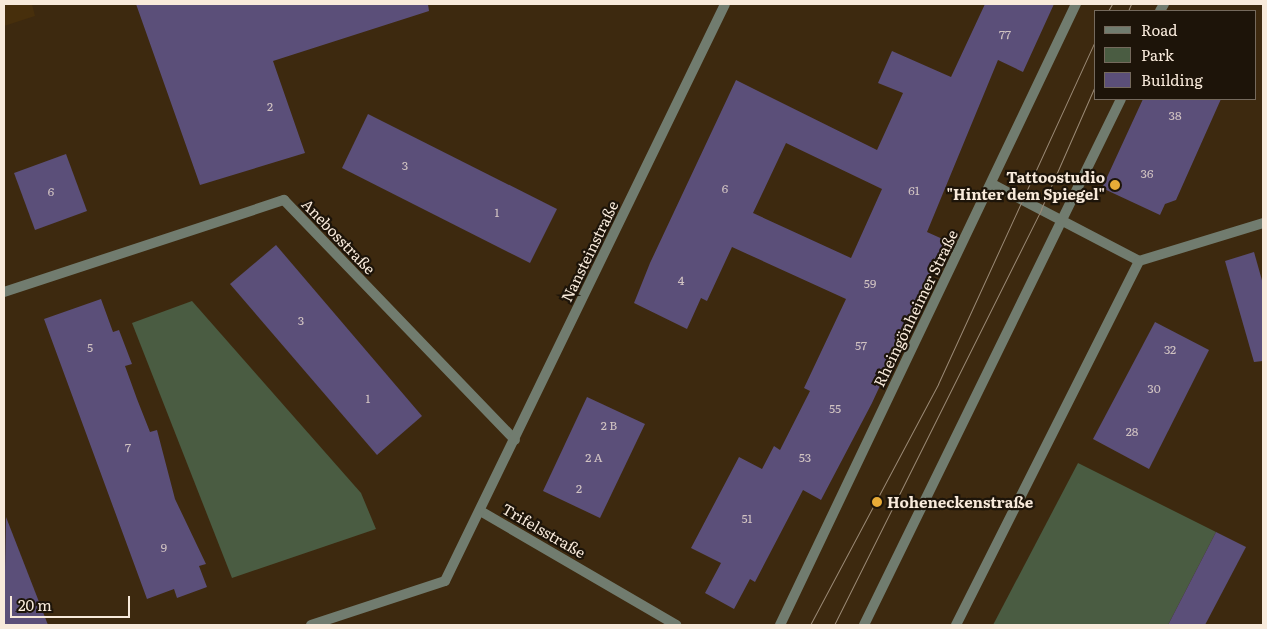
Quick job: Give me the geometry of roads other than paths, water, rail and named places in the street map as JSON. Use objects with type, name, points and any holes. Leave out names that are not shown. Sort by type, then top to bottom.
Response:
[{"type":"street","name":"Nansteinstraße","points":[[482,512],[725,4]]},
{"type":"street","name":"Rheingönheimer Straße","points":[[780,625],[992,184],[1076,4]]},
{"type":"street","points":[[864,625],[1121,100]]},
{"type":"street","points":[[992,184],[1062,218],[1139,261],[1263,223]]},
{"type":"street","name":"Anebosstraße","points":[[4,292],[284,200],[515,440]]},
{"type":"street","points":[[956,625],[1139,261]]},
{"type":"street","name":"Trifelsstraße","points":[[311,625],[445,581],[482,512],[676,625]]},
{"type":"tram line","points":[[1109,10],[1112,4]]},
{"type":"tram line","points":[[1128,10],[1131,4]]},
{"type":"tram line","points":[[810,625],[938,384],[1094,43]]},
{"type":"tram line","points":[[834,625],[1041,209],[1094,89]]},
{"type":"place","name":"Tattoostudio \"Hinter dem Spiegel\"","points":[[1115,185]]},
{"type":"place","name":"Hoheneckenstraße","points":[[877,502]]}]
